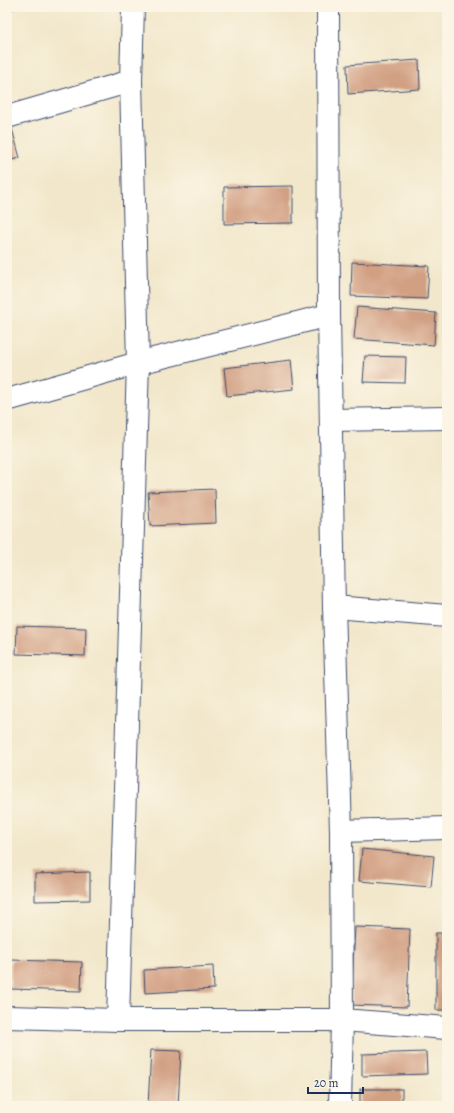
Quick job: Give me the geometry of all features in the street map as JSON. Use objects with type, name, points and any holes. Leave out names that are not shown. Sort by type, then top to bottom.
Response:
[{"type":"street","points":[[118,1020],[138,363],[131,82],[133,7]]},
{"type":"street","points":[[328,7],[329,315],[334,607],[341,831],[342,1020],[340,1106]]},
{"type":"street","points":[[7,117],[131,82]]},
{"type":"street","points":[[7,400],[138,363],[329,315]]},
{"type":"street","points":[[331,420],[447,418]]},
{"type":"street","points":[[334,607],[447,616]]},
{"type":"street","points":[[341,831],[447,828]]},
{"type":"street","points":[[7,1017],[118,1020],[342,1020],[447,1028]]},
{"type":"building","points":[[7,7],[20,7],[7,11]]},
{"type":"building","points":[[419,60],[420,89],[348,94],[347,65]]},
{"type":"building","points":[[11,125],[20,158],[7,161],[7,126]]},
{"type":"building","points":[[293,186],[293,223],[224,224],[224,187]]},
{"type":"building","points":[[352,262],[429,266],[427,299],[351,296]]},
{"type":"building","points":[[357,307],[436,313],[434,345],[354,339]]},
{"type":"building","points":[[365,356],[406,357],[405,383],[363,382]]},
{"type":"building","points":[[291,360],[294,389],[227,396],[224,368]]},
{"type":"building","points":[[215,489],[216,523],[150,526],[148,492]]},
{"type":"building","points":[[17,626],[86,628],[85,656],[16,654]]},
{"type":"building","points":[[362,849],[434,856],[431,887],[359,881]]},
{"type":"building","points":[[90,872],[90,900],[35,901],[35,874]]},
{"type":"building","points":[[355,927],[410,929],[407,1007],[351,1005]]},
{"type":"building","points":[[436,933],[447,933],[447,1010],[436,1010]]},
{"type":"building","points":[[11,960],[82,962],[81,991],[10,989]]},
{"type":"building","points":[[213,966],[214,989],[145,993],[144,970]]},
{"type":"building","points":[[151,1050],[181,1051],[178,1106],[148,1106]]},
{"type":"building","points":[[426,1052],[427,1074],[362,1076],[362,1054]]},
{"type":"building","points":[[360,1089],[402,1089],[402,1106],[360,1106]]}]
